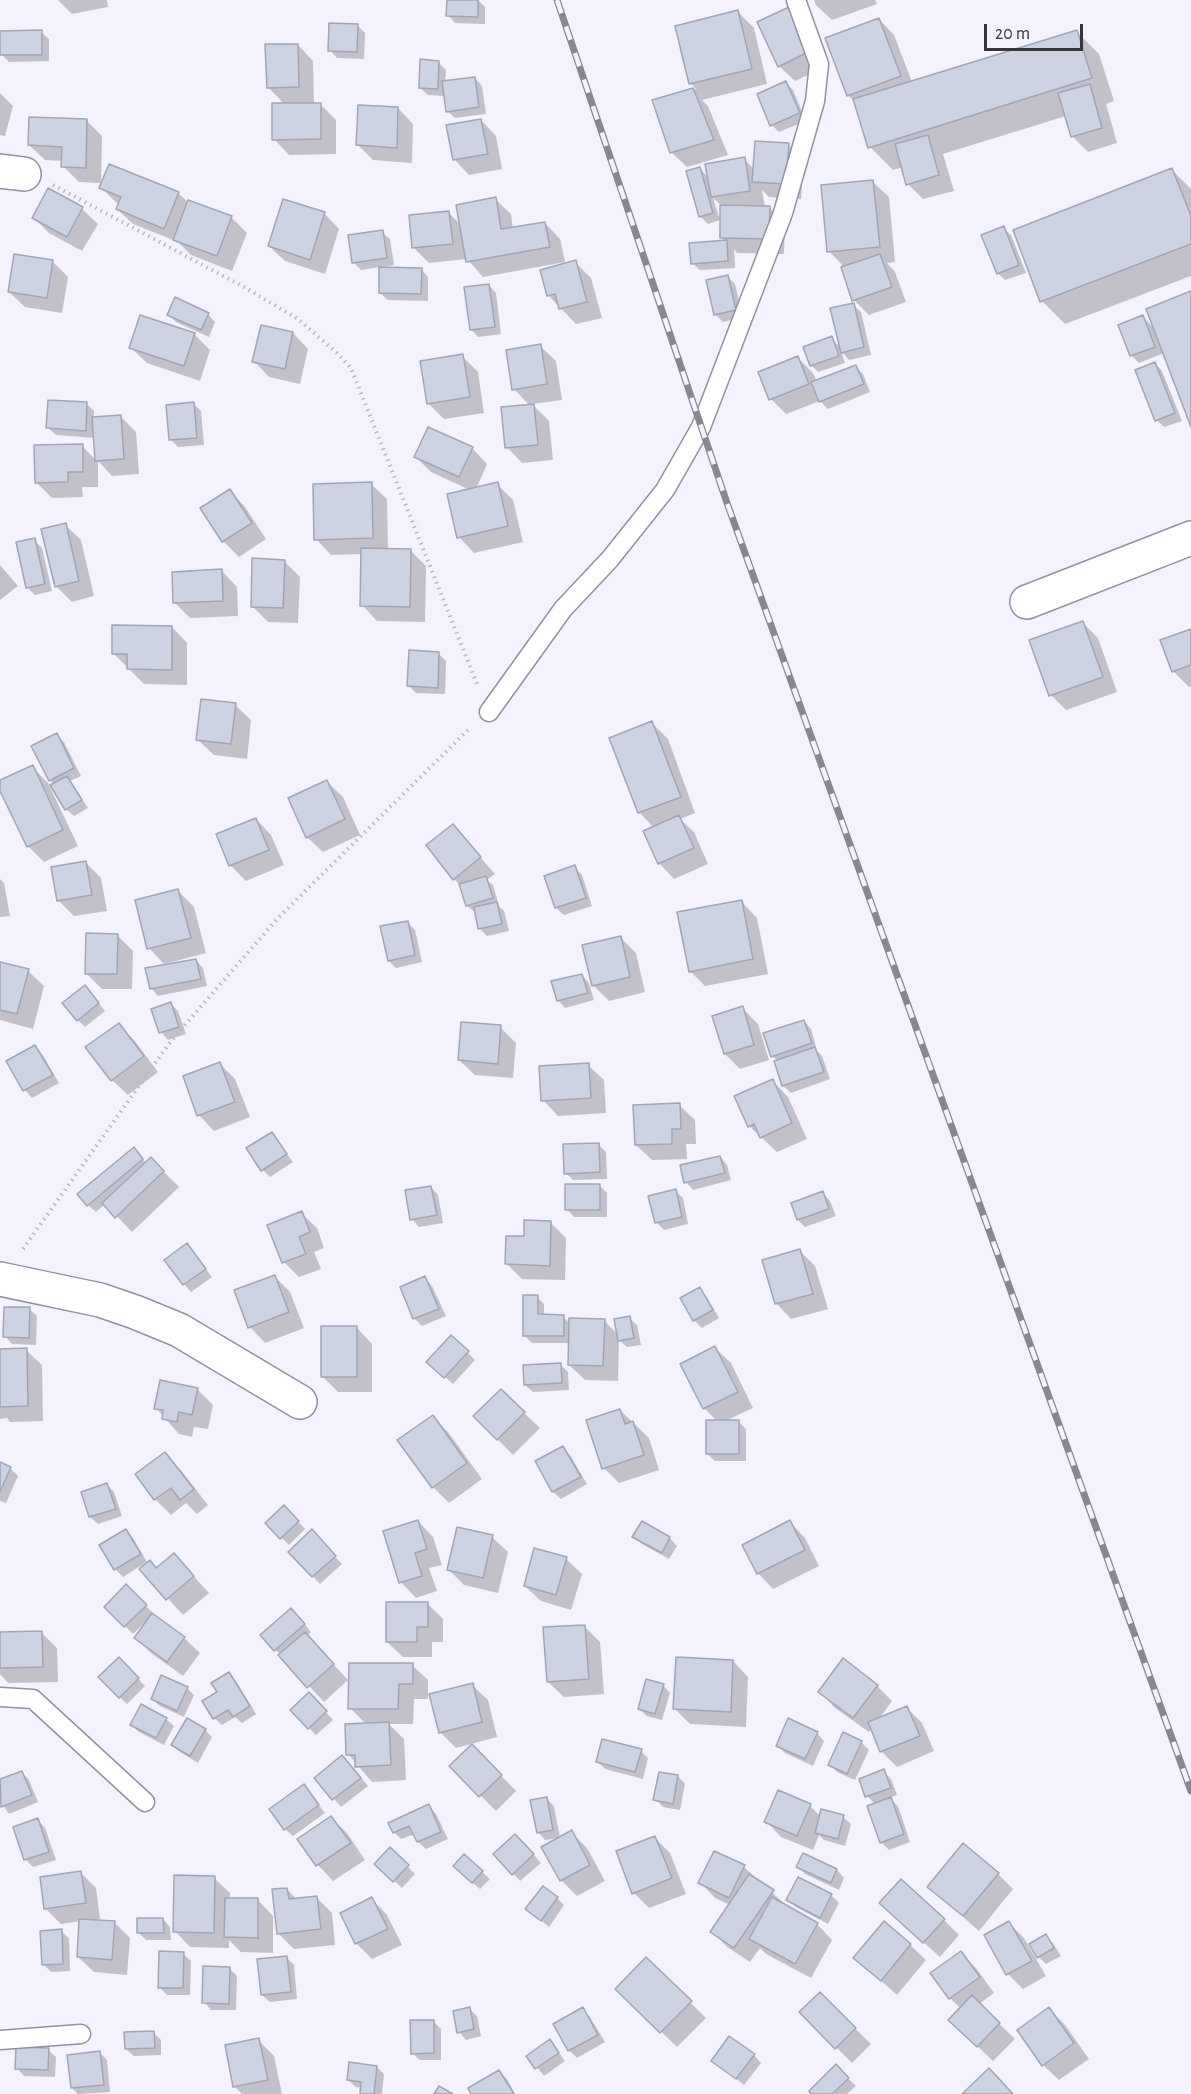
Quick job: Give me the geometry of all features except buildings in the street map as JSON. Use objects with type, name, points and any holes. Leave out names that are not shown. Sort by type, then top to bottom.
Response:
[{"type":"street","points":[[1027,602],[1191,538]]},
{"type":"street","points":[[2,1279],[100,1300],[179,1330],[300,1402]]},
{"type":"lane","points":[[489,712],[563,609],[610,559],[665,490],[701,427],[783,213],[815,101],[819,64],[796,0]]},
{"type":"lane","points":[[0,1697],[33,1699],[145,1802]]},
{"type":"lane","points":[[0,2040],[81,2034]]},
{"type":"path","points":[[2,1279],[171,1041],[278,918],[456,740],[489,712],[351,368],[291,314],[56,186],[12,172]]},
{"type":"railway","points":[[557,0],[727,503],[1191,1791]]}]
